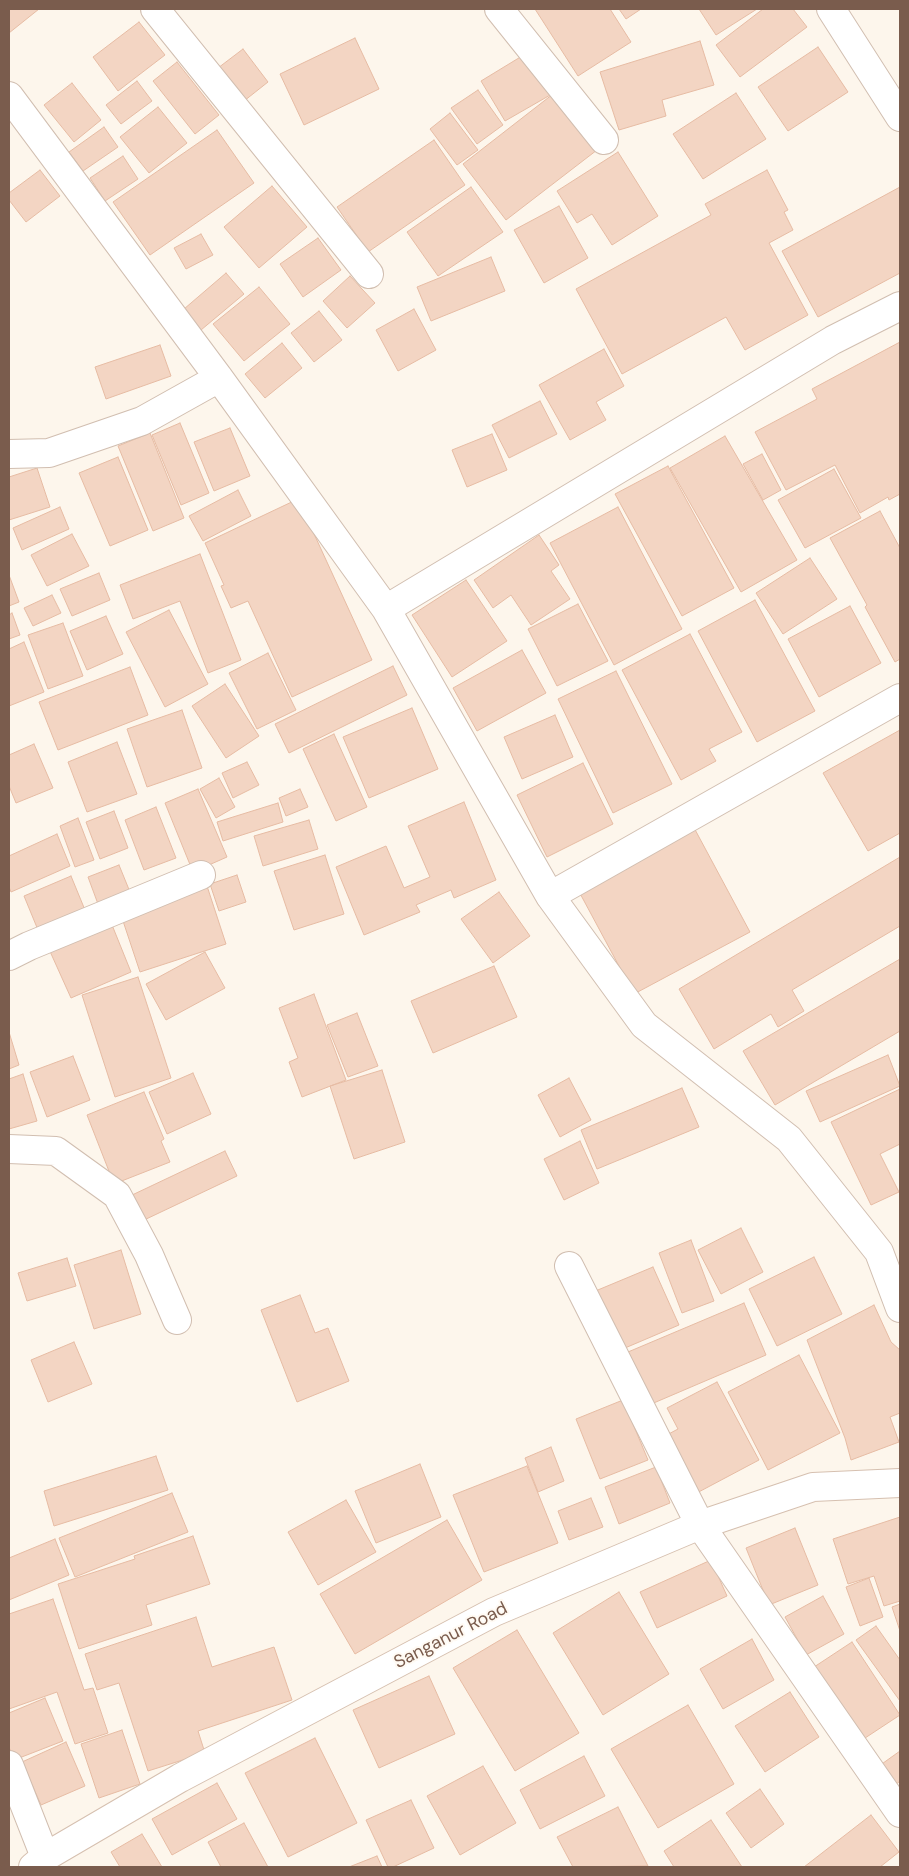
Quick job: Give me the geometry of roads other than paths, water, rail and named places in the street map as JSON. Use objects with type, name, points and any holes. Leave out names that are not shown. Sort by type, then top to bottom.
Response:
[{"type":"street","points":[[155,9],[369,274]]},
{"type":"street","points":[[499,9],[604,140]]},
{"type":"street","points":[[831,9],[900,117]]},
{"type":"street","points":[[9,96],[219,378],[386,609],[550,896],[644,1025],[789,1139],[879,1252],[900,1308]]},
{"type":"street","points":[[386,609],[833,340],[900,306]]},
{"type":"street","points":[[9,454],[49,453],[142,421],[219,378]]},
{"type":"street","points":[[550,896],[900,698]]},
{"type":"street","points":[[9,956],[201,875]]},
{"type":"street","points":[[9,1149],[56,1151],[117,1195],[149,1255],[177,1320]]},
{"type":"street","points":[[569,1266],[700,1525],[900,1814]]},
{"type":"street","name":"Sanganur Road","points":[[39,1862],[180,1778],[494,1612],[700,1525],[813,1487],[900,1484]]},
{"type":"street","points":[[9,1765],[39,1862]]}]
